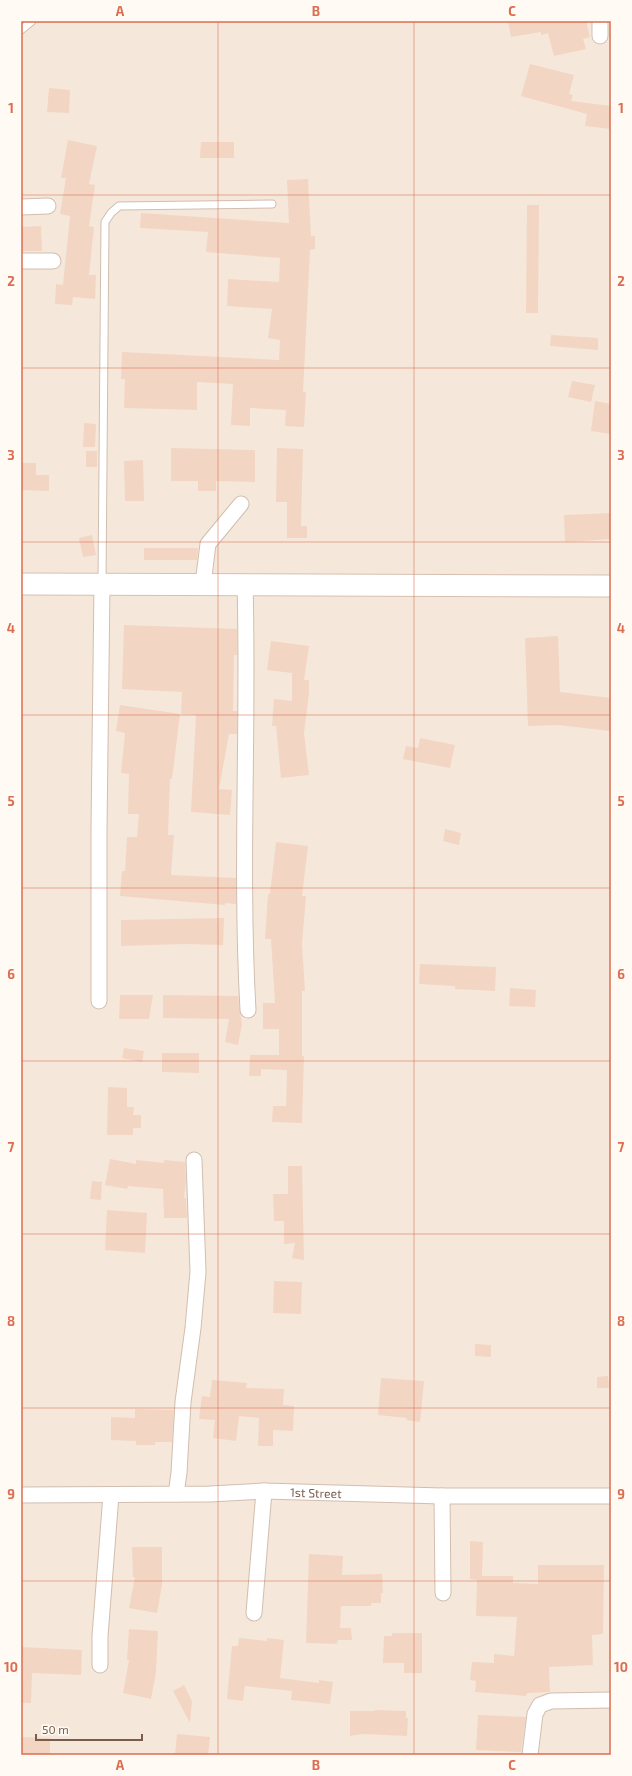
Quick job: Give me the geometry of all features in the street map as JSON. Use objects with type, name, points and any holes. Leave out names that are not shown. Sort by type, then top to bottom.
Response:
[{"type":"main road","points":[[21,584],[611,586]]},
{"type":"street","points":[[600,21],[600,36]]},
{"type":"street","points":[[21,206],[48,206]]},
{"type":"street","points":[[21,262],[53,261]]},
{"type":"street","points":[[203,584],[208,544],[241,504]]},
{"type":"street","points":[[245,584],[247,650],[245,924],[248,1010]]},
{"type":"street","points":[[99,1001],[99,830],[102,585]]},
{"type":"street","points":[[176,1494],[179,1473],[183,1402],[193,1328],[198,1272],[194,1160]]},
{"type":"street","points":[[254,1613],[264,1491]]},
{"type":"street","name":"1st Street","points":[[21,1496],[264,1491],[442,1496],[611,1496]]},
{"type":"street","points":[[100,1665],[100,1636],[111,1495]]},
{"type":"street","points":[[442,1496],[443,1593]]},
{"type":"street","points":[[530,1755],[536,1714],[540,1705],[551,1701],[611,1700]]},
{"type":"lane","points":[[21,30],[32,21]]},
{"type":"lane","points":[[102,585],[105,222],[111,213],[119,206],[272,204]]},
{"type":"shaded area","points":[[21,21],[611,21],[611,1755],[21,1755]]},
{"type":"building","points":[[508,21],[586,21],[590,37],[583,39],[586,49],[554,56],[548,33],[541,35],[541,32],[511,37]]},
{"type":"building","points":[[530,64],[574,75],[569,94],[573,95],[571,101],[611,106],[611,129],[585,126],[587,114],[521,96]]},
{"type":"building","points":[[49,88],[70,90],[69,113],[47,112]]},
{"type":"building","points":[[68,140],[97,146],[89,184],[95,185],[89,226],[94,227],[89,275],[96,275],[95,299],[73,297],[72,305],[55,304],[56,284],[63,285],[70,216],[60,214],[66,178],[61,178]]},
{"type":"building","points":[[201,142],[234,142],[234,158],[200,158]]},
{"type":"building","points":[[308,179],[311,236],[315,236],[315,249],[310,250],[303,392],[306,392],[304,427],[285,426],[286,410],[250,408],[250,426],[231,425],[233,384],[197,382],[197,410],[124,408],[125,379],[121,379],[122,352],[279,360],[280,340],[268,338],[272,309],[227,306],[228,279],[279,282],[280,258],[206,252],[208,232],[140,228],[141,213],[289,223],[287,180]]},
{"type":"building","points":[[527,205],[539,205],[538,313],[526,313]]},
{"type":"building","points":[[41,226],[42,251],[22,251],[21,227]]},
{"type":"building","points":[[551,335],[598,338],[598,350],[550,346]]},
{"type":"building","points":[[572,381],[595,385],[591,402],[568,397]]},
{"type":"building","points":[[595,401],[611,404],[611,434],[591,431]]},
{"type":"building","points":[[84,423],[96,424],[95,447],[83,447]]},
{"type":"building","points":[[171,448],[255,450],[255,482],[216,481],[216,491],[198,491],[198,481],[171,481]]},
{"type":"building","points":[[277,448],[303,449],[301,526],[307,526],[307,538],[287,538],[287,502],[276,502]]},
{"type":"building","points":[[86,451],[97,451],[97,467],[86,467]]},
{"type":"building","points":[[143,460],[144,501],[125,501],[124,461]]},
{"type":"building","points":[[21,463],[36,463],[36,475],[49,475],[49,491],[21,490]]},
{"type":"building","points":[[611,513],[611,539],[565,542],[564,515]]},
{"type":"building","points":[[92,535],[96,555],[83,557],[79,538]]},
{"type":"building","points":[[144,548],[198,548],[197,560],[144,560]]},
{"type":"building","points":[[124,625],[237,629],[237,655],[234,655],[233,711],[237,711],[237,734],[229,734],[219,789],[232,790],[230,815],[191,812],[196,715],[181,714],[182,692],[122,689]]},
{"type":"building","points":[[558,636],[560,692],[611,698],[610,731],[558,725],[528,726],[525,638]]},
{"type":"building","points":[[271,641],[309,646],[304,680],[309,680],[309,694],[304,733],[309,775],[281,778],[276,726],[272,726],[274,699],[292,701],[292,673],[267,670]]},
{"type":"building","points":[[120,705],[180,714],[172,779],[170,779],[168,835],[174,835],[171,875],[236,878],[236,904],[225,903],[225,905],[120,896],[122,871],[125,871],[127,837],[137,837],[139,814],[128,814],[129,774],[121,773],[125,733],[116,731]]},
{"type":"building","points":[[420,738],[455,745],[450,768],[403,759],[406,746],[418,748]]},
{"type":"building","points":[[445,829],[461,833],[459,845],[443,841]]},
{"type":"building","points":[[276,842],[308,846],[302,896],[306,896],[302,944],[305,991],[302,991],[302,1056],[304,1056],[302,1123],[272,1122],[273,1106],[286,1106],[287,1070],[261,1069],[261,1076],[249,1076],[250,1055],[279,1055],[279,1029],[263,1029],[263,1003],[275,1003],[271,939],[265,939],[268,894],[270,894]]},
{"type":"building","points":[[224,918],[223,945],[184,944],[121,946],[121,920]]},
{"type":"building","points":[[420,964],[496,967],[495,991],[455,989],[455,986],[419,984]]},
{"type":"building","points":[[510,988],[536,990],[535,1007],[509,1006]]},
{"type":"building","points":[[120,995],[153,995],[149,1019],[119,1019]]},
{"type":"building","points":[[163,995],[238,996],[242,1025],[238,1045],[225,1042],[229,1019],[163,1018]]},
{"type":"building","points":[[124,1048],[144,1051],[142,1062],[122,1058]]},
{"type":"building","points":[[162,1053],[199,1053],[199,1073],[162,1072]]},
{"type":"building","points":[[108,1087],[127,1088],[127,1107],[134,1107],[133,1115],[141,1115],[141,1128],[133,1128],[133,1135],[107,1135]]},
{"type":"building","points":[[110,1159],[136,1164],[136,1160],[164,1163],[164,1160],[185,1162],[186,1181],[184,1198],[186,1198],[187,1218],[164,1218],[163,1189],[128,1186],[127,1189],[105,1185]]},
{"type":"building","points":[[288,1166],[302,1166],[304,1260],[292,1258],[295,1243],[284,1244],[284,1221],[274,1221],[273,1194],[288,1194]]},
{"type":"building","points":[[92,1181],[102,1182],[101,1200],[90,1199]]},
{"type":"building","points":[[107,1210],[147,1213],[145,1253],[105,1250]]},
{"type":"building","points":[[274,1281],[302,1282],[301,1314],[273,1313]]},
{"type":"building","points":[[475,1344],[491,1345],[491,1357],[475,1356]]},
{"type":"building","points":[[608,1376],[609,1388],[597,1388],[597,1377]]},
{"type":"building","points":[[381,1378],[424,1381],[420,1422],[406,1420],[407,1418],[378,1415]]},
{"type":"building","points":[[212,1380],[247,1383],[246,1388],[284,1389],[283,1405],[294,1406],[293,1431],[273,1430],[273,1446],[258,1446],[259,1418],[239,1416],[236,1441],[213,1438],[215,1420],[199,1419],[202,1396],[210,1397]]},
{"type":"building","points":[[135,1409],[174,1410],[172,1442],[155,1442],[155,1445],[136,1445],[136,1441],[111,1440],[111,1417],[135,1418]]},
{"type":"building","points":[[470,1541],[483,1542],[482,1576],[513,1576],[513,1583],[538,1584],[538,1565],[604,1565],[603,1634],[592,1635],[593,1665],[549,1667],[550,1692],[527,1693],[526,1696],[475,1692],[476,1681],[470,1680],[472,1662],[494,1663],[494,1654],[514,1656],[517,1617],[476,1616],[477,1580],[470,1579]]},
{"type":"building","points":[[132,1547],[162,1547],[162,1585],[157,1613],[129,1608],[135,1577],[133,1577]]},
{"type":"building","points":[[309,1554],[343,1556],[342,1575],[382,1574],[383,1593],[381,1593],[381,1603],[371,1603],[371,1606],[341,1606],[340,1628],[351,1628],[352,1640],[338,1640],[337,1644],[306,1643]]},
{"type":"building","points":[[129,1629],[158,1631],[156,1672],[151,1699],[123,1693],[129,1660],[127,1660]]},
{"type":"building","points":[[392,1633],[422,1633],[422,1673],[404,1673],[404,1663],[383,1663],[384,1636],[392,1636]]},
{"type":"building","points":[[239,1638],[267,1641],[267,1638],[284,1640],[280,1678],[319,1683],[319,1680],[333,1682],[330,1704],[291,1700],[292,1691],[245,1686],[243,1701],[227,1699],[232,1646],[238,1646]]},
{"type":"building","points":[[21,1647],[82,1650],[81,1675],[32,1673],[31,1703],[21,1703]]},
{"type":"building","points":[[184,1685],[192,1701],[190,1723],[173,1691]]},
{"type":"building","points":[[350,1711],[406,1711],[406,1718],[408,1718],[407,1736],[362,1734],[350,1736]]},
{"type":"building","points":[[478,1715],[526,1717],[521,1752],[476,1750]]},
{"type":"building","points":[[177,1734],[210,1737],[208,1755],[175,1755]]},
{"type":"building","points":[[21,1737],[50,1738],[50,1755],[21,1755]]}]
